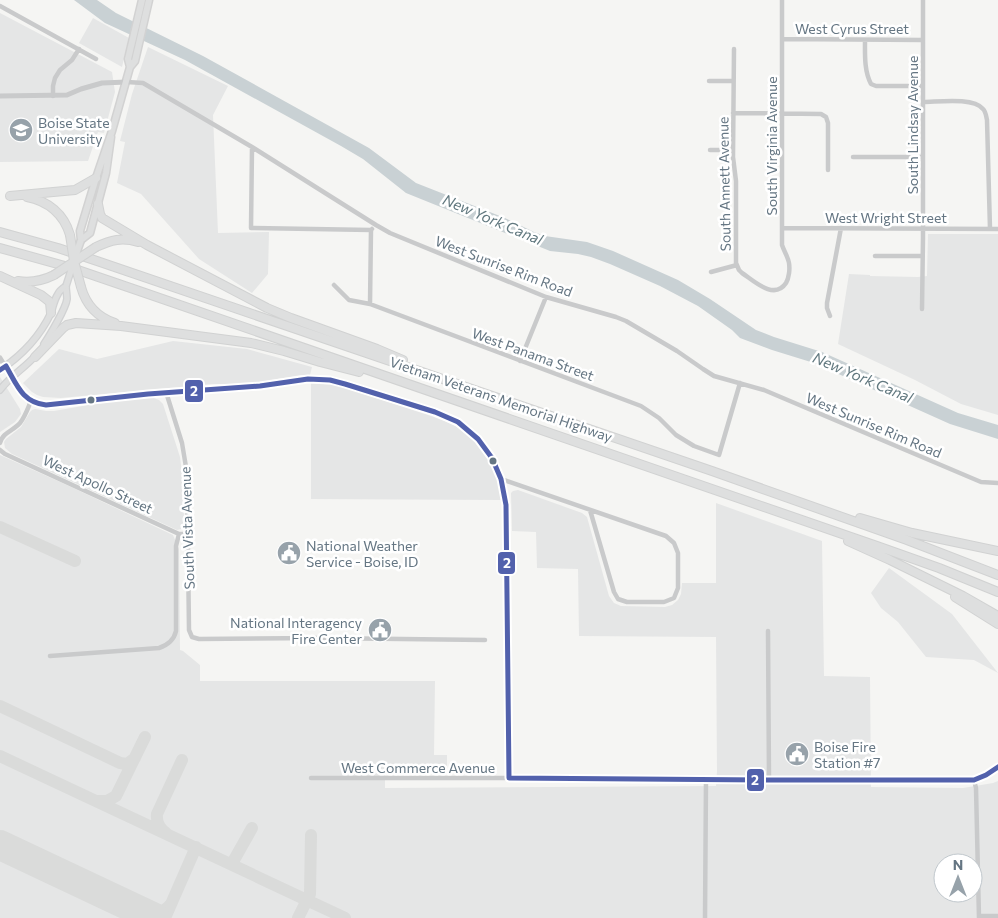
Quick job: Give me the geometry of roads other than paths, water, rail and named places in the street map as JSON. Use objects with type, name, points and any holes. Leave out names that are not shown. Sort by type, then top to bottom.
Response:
[{"type":"highway","points":[[10,196],[68,191],[82,187],[96,178]]},
{"type":"highway","points":[[0,196],[29,197],[48,204],[63,218],[70,236],[74,261],[85,298],[94,311],[107,320],[121,326]]},
{"type":"highway","points":[[98,204],[102,218],[147,244],[278,313],[377,349],[455,383]]},
{"type":"highway","name":"Vietnam Veterans Memorial Highway","points":[[0,232],[106,263],[915,542],[998,575]]},
{"type":"highway","points":[[11,280],[37,281],[54,275],[96,247],[109,241],[124,239],[147,244]]},
{"type":"highway","name":"Vietnam Veterans Memorial Highway","points":[[0,248],[91,274],[939,568],[998,592]]},
{"type":"highway","points":[[0,276],[41,295],[50,302],[51,313]]},
{"type":"highway","points":[[35,357],[67,325],[76,323],[121,326],[268,346],[320,362],[410,385]]},
{"type":"highway","points":[[712,472],[868,521],[912,533],[998,551]]},
{"type":"highway","points":[[755,504],[862,547],[963,596],[998,616]]},
{"type":"highway","points":[[924,577],[998,624]]},
{"type":"main road","points":[[130,68],[128,59],[142,0]]},
{"type":"main road","points":[[0,390],[12,376],[35,357],[47,339],[65,304],[67,298],[66,286],[81,240],[80,231],[130,68],[135,61],[149,0]]},
{"type":"main road","points":[[81,240],[90,233],[106,173],[110,137]]},
{"type":"main road","points":[[0,370],[26,348],[41,330],[51,313],[58,294],[66,286]]},
{"type":"street","name":"South Virginia Avenue","points":[[780,288],[786,282],[790,267],[782,245],[782,0]]},
{"type":"street","name":"South Lindsay Avenue","points":[[922,309],[923,0]]},
{"type":"street","points":[[0,6],[96,59]]},
{"type":"street","name":"West Cyrus Street","points":[[782,39],[922,40]]},
{"type":"street","points":[[865,40],[865,59],[868,79],[871,84],[876,86],[923,86]]},
{"type":"street","points":[[53,96],[55,78],[60,70],[72,60],[79,49]]},
{"type":"street","name":"South Annett Avenue","points":[[734,49],[733,157],[736,181],[737,265],[742,272],[764,288],[772,290],[780,288]]},
{"type":"street","points":[[710,81],[733,81]]},
{"type":"street","points":[[0,96],[67,95],[102,83],[127,82]]},
{"type":"street","name":"West Sunrise Rim Road","points":[[127,82],[144,83],[252,147],[376,225],[399,236],[546,297],[626,321],[677,351],[714,376],[764,390],[981,482],[998,483]]},
{"type":"street","points":[[923,102],[968,101],[982,107],[987,120],[990,229]]},
{"type":"street","points":[[733,113],[821,114],[826,117],[828,123],[828,170]]},
{"type":"street","points":[[252,147],[251,228],[371,230]]},
{"type":"street","points":[[710,150],[733,150]]},
{"type":"street","points":[[852,157],[923,157]]},
{"type":"street","points":[[370,304],[371,230],[376,225]]},
{"type":"street","name":"West Wright Street","points":[[782,228],[998,229]]},
{"type":"street","points":[[830,316],[827,303],[841,228]]},
{"type":"street","points":[[875,256],[922,256]]},
{"type":"street","points":[[711,272],[737,265]]},
{"type":"street","name":"West Panama Street","points":[[334,284],[349,300],[370,304],[641,406],[659,418],[676,435],[688,443],[719,455],[740,383]]},
{"type":"street","points":[[520,360],[546,297]]},
{"type":"street","points":[[0,358],[16,386],[26,398],[38,404],[53,405],[166,392],[260,386],[308,379],[330,380],[345,384],[434,412],[458,422],[478,439],[492,458],[501,479],[506,505],[509,778]]},
{"type":"street","name":"South Vista Avenue","points":[[166,392],[184,452],[187,481],[189,630],[192,637],[199,639],[485,640]]},
{"type":"street","points":[[0,443],[2,436],[22,420],[31,401]]},
{"type":"street","name":"West Apollo Street","points":[[0,450],[179,534],[188,534]]},
{"type":"street","points":[[501,479],[666,536],[674,543],[678,553],[678,588],[674,598],[664,602],[627,602],[618,599],[614,592],[590,510]]},
{"type":"street","points":[[50,656],[160,648],[172,641],[176,630],[176,546],[179,534]]},
{"type":"street","points":[[768,631],[769,780]]},
{"type":"street","points":[[998,767],[974,780],[976,788],[979,917],[998,916]]},
{"type":"street","name":"West Commerce Avenue","points":[[311,778],[974,780]]},
{"type":"street","points":[[704,918],[706,779]]},
{"type":"water","name":"New York Canal","points":[[74,0],[97,0],[116,13],[203,56],[369,148],[416,183],[545,236],[587,242],[613,251],[678,280],[756,330],[822,352],[958,413],[998,425],[998,439],[950,424],[814,363],[740,338],[732,330],[698,306],[660,286],[610,264],[578,254],[550,251],[406,193],[363,159],[341,146],[185,60],[105,23]]},
{"type":"place","name":"Boise State University","points":[[21,130]]},
{"type":"place","name":"National Weather Service - Boise, ID","points":[[289,553]]},
{"type":"place","name":"National Interagency Fire Center","points":[[380,630]]},
{"type":"place","name":"Boise Fire Station #7","points":[[797,754]]}]
